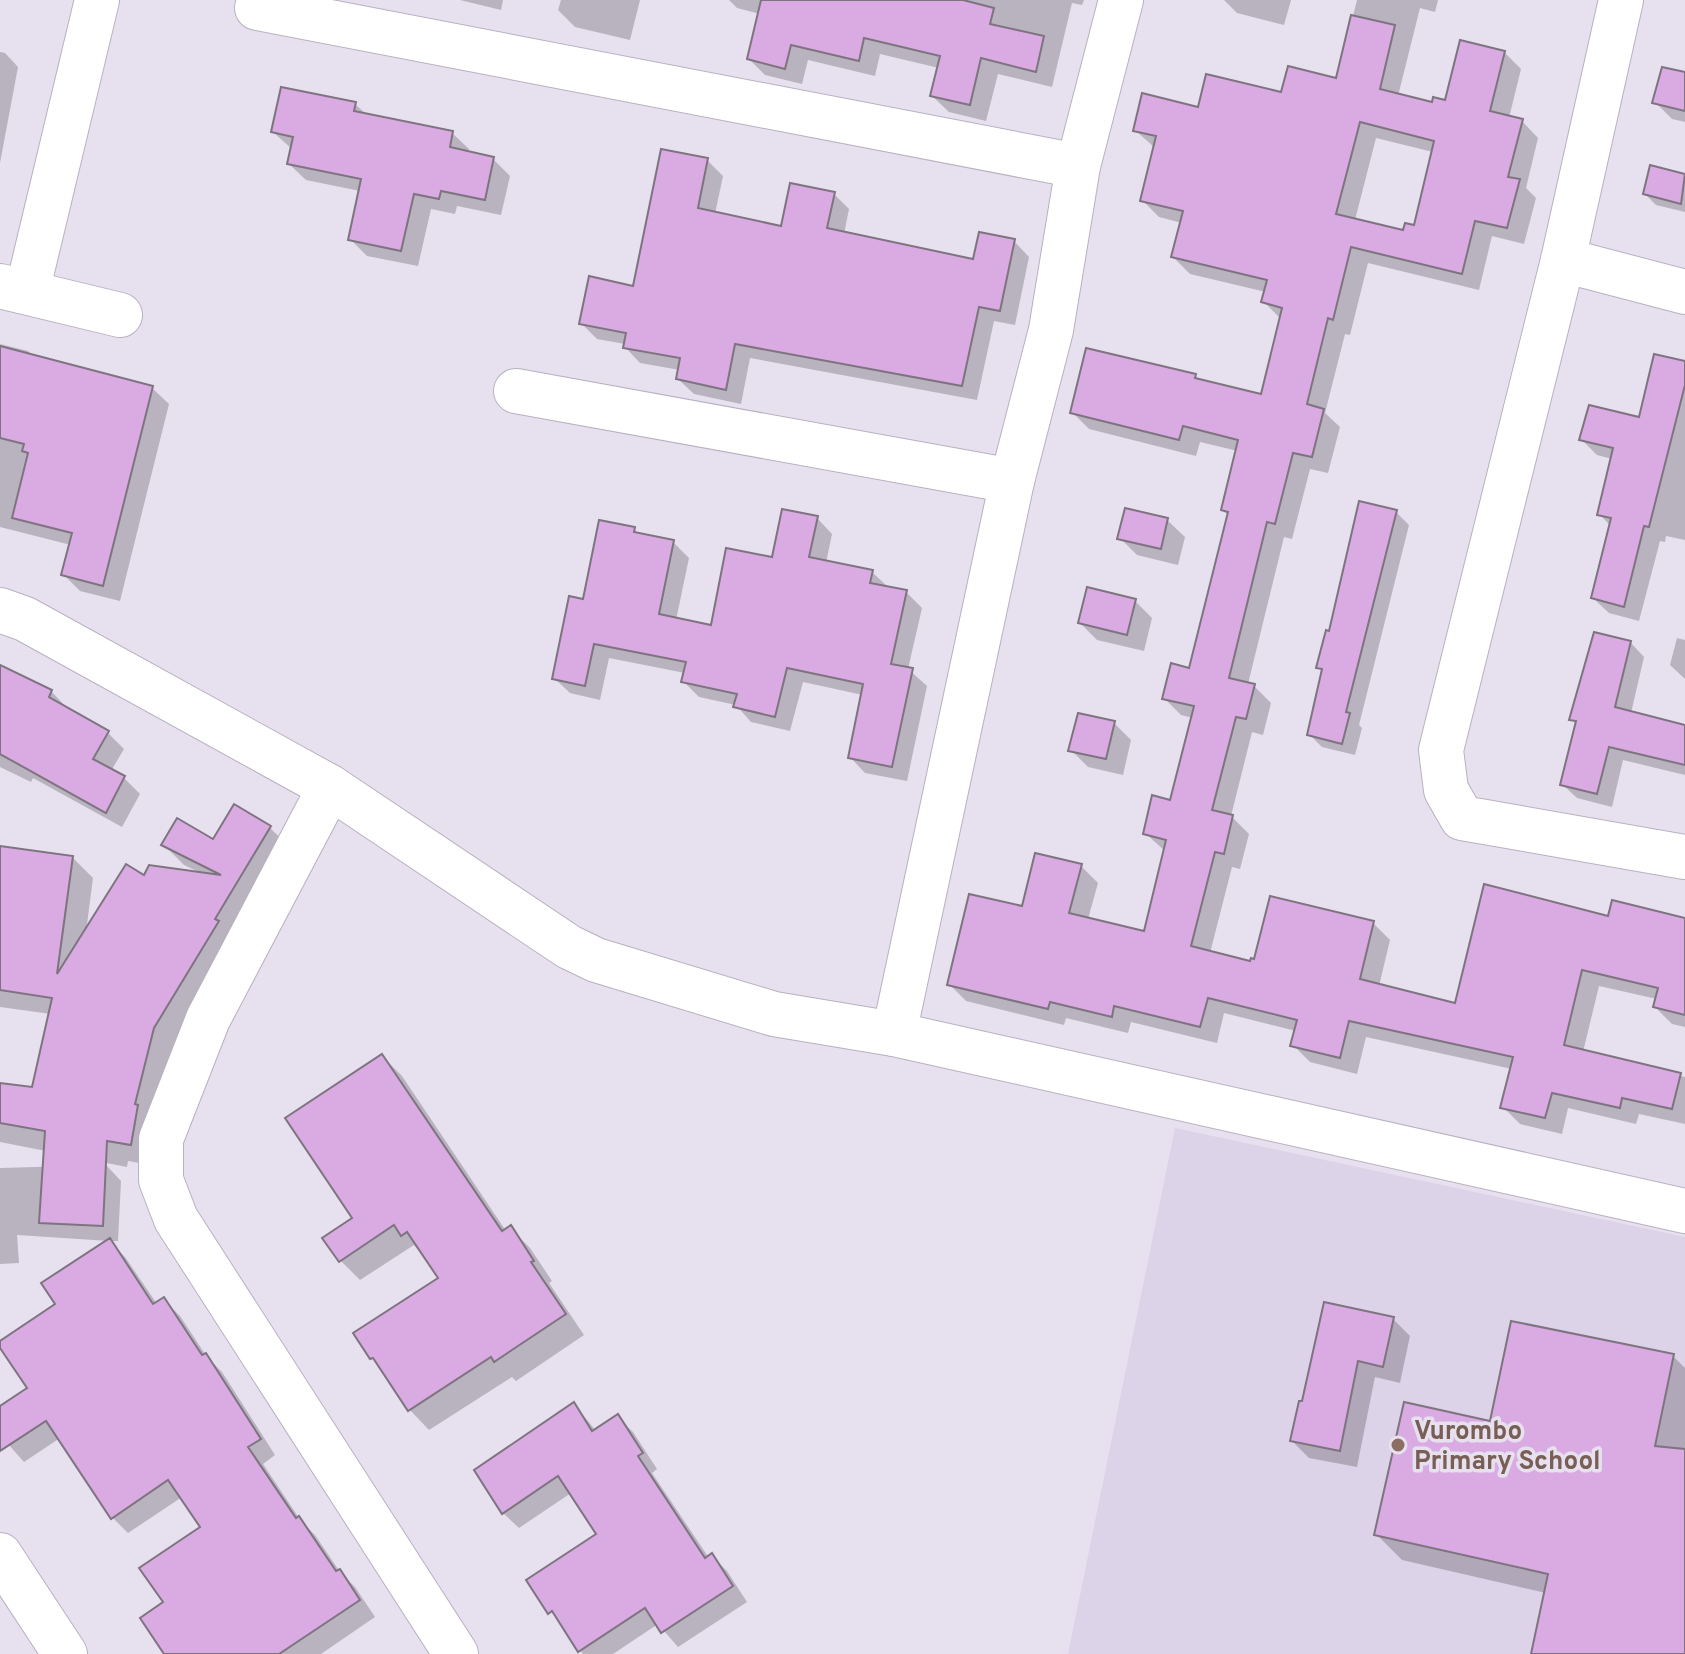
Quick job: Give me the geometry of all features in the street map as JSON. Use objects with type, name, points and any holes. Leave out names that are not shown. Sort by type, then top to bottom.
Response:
[{"type":"street","points":[[97,0],[14,289],[120,315]]},
{"type":"street","points":[[894,1034],[1012,481],[1051,330],[1078,166],[1121,0]]},
{"type":"street","points":[[1621,0],[1563,260],[1441,750],[1446,790],[1462,818],[1685,857]]},
{"type":"street","points":[[257,8],[1078,166]]},
{"type":"street","points":[[1563,260],[1685,292]]},
{"type":"street","points":[[516,391],[1012,481]]},
{"type":"street","points":[[0,610],[25,619],[330,787],[581,954],[774,1014],[894,1034],[1685,1211]]},
{"type":"street","points":[[330,787],[208,1019],[161,1139],[161,1180],[176,1219],[456,1654]]},
{"type":"street","points":[[0,1555],[65,1654]]},
{"type":"shaded area","name":"Vurombo Primary School","points":[[1175,1128],[1685,1237],[1685,1654],[1068,1654]]},
{"type":"building","points":[[761,0],[963,0],[994,8],[990,24],[1044,36],[1036,72],[981,58],[970,105],[930,96],[940,56],[864,38],[859,61],[791,45],[785,69],[747,59]]},
{"type":"building","points":[[1351,15],[1395,25],[1380,89],[1432,102],[1433,97],[1445,100],[1460,40],[1505,51],[1490,111],[1523,119],[1508,177],[1520,179],[1507,228],[1475,221],[1462,274],[1351,247],[1333,320],[1328,318],[1307,404],[1324,409],[1312,457],[1293,453],[1275,524],[1267,522],[1229,678],[1255,684],[1246,719],[1236,717],[1212,810],[1233,815],[1224,854],[1215,852],[1191,946],[1250,961],[1254,959],[1270,896],[1374,921],[1360,979],[1455,1003],[1484,884],[1608,916],[1612,900],[1685,918],[1685,1015],[1653,1007],[1658,988],[1582,970],[1564,1045],[1681,1073],[1672,1109],[1622,1098],[1620,1108],[1552,1093],[1545,1118],[1500,1108],[1513,1057],[1349,1021],[1340,1058],[1290,1046],[1297,1020],[1208,998],[1200,1027],[1114,1006],[1112,1017],[1050,1002],[1048,1009],[947,985],[969,894],[1022,906],[1035,853],[1082,864],[1069,913],[1144,931],[1166,840],[1143,834],[1152,795],[1170,800],[1194,706],[1162,699],[1171,663],[1189,668],[1228,512],[1221,510],[1238,440],[1183,426],[1179,440],[1070,413],[1086,348],[1196,374],[1195,378],[1261,394],[1282,308],[1261,302],[1267,280],[1171,257],[1183,211],[1140,201],[1156,136],[1133,131],[1142,93],[1198,107],[1206,74],[1281,92],[1288,66],[1336,78]],"holes":[[[1360,122],[1434,141],[1414,225],[1405,223],[1403,230],[1336,214]]]},
{"type":"building","points":[[1662,67],[1685,72],[1685,111],[1652,103]]},
{"type":"building","points":[[281,87],[356,102],[354,111],[453,131],[450,147],[494,157],[485,200],[441,191],[439,199],[414,194],[401,251],[348,240],[361,179],[287,164],[293,137],[271,132]]},
{"type":"building","points":[[661,149],[708,158],[698,208],[781,226],[790,183],[835,192],[827,228],[973,259],[979,232],[1015,239],[1000,311],[979,307],[962,386],[735,344],[726,390],[676,379],[680,358],[623,348],[626,333],[579,324],[589,276],[633,286]]},
{"type":"building","points":[[1650,165],[1685,174],[1681,204],[1643,194]]},
{"type":"building","points":[[0,346],[153,386],[103,586],[61,575],[72,533],[12,518],[28,453],[22,451],[24,444],[0,438]]},
{"type":"building","points":[[1654,354],[1685,361],[1685,385],[1649,527],[1644,526],[1624,607],[1591,598],[1611,518],[1597,515],[1613,448],[1579,440],[1589,405],[1639,417]]},
{"type":"building","points":[[1359,501],[1397,510],[1346,712],[1350,713],[1342,744],[1307,735],[1322,669],[1316,668],[1326,630],[1329,631]]},
{"type":"building","points":[[1125,508],[1168,518],[1161,549],[1117,539]]},
{"type":"building","points":[[782,509],[818,516],[809,557],[873,570],[870,583],[907,590],[891,664],[913,668],[892,767],[848,758],[863,684],[787,668],[775,717],[733,707],[737,694],[681,682],[686,662],[594,644],[585,686],[552,679],[569,596],[583,599],[599,520],[635,527],[634,532],[674,540],[659,614],[711,625],[726,548],[772,557]]},
{"type":"building","points":[[1087,587],[1136,599],[1127,635],[1078,623]]},
{"type":"building","points":[[1594,632],[1631,641],[1615,707],[1685,725],[1685,765],[1609,747],[1597,794],[1560,785],[1576,721],[1569,720]]},
{"type":"building","points":[[0,665],[52,690],[49,697],[109,731],[93,759],[125,776],[106,813],[0,754]]},
{"type":"building","points":[[1078,713],[1115,721],[1106,759],[1068,751]]},
{"type":"building","points":[[234,804],[271,826],[215,919],[219,921],[154,1028],[135,1104],[138,1105],[131,1145],[107,1141],[103,1226],[39,1223],[45,1131],[0,1123],[0,1083],[32,1087],[52,998],[0,990],[0,846],[73,856],[57,974],[126,864],[144,875],[149,865],[221,875],[161,845],[177,818],[213,839]]},
{"type":"building","points":[[382,1054],[502,1231],[511,1225],[534,1261],[531,1262],[566,1314],[494,1362],[491,1357],[408,1411],[353,1333],[438,1278],[407,1232],[401,1236],[394,1225],[339,1262],[322,1238],[352,1218],[285,1118]]},
{"type":"building","points":[[110,1238],[153,1304],[164,1297],[202,1355],[206,1353],[261,1439],[248,1447],[296,1518],[299,1516],[360,1600],[279,1654],[164,1654],[140,1618],[163,1602],[139,1568],[200,1527],[168,1480],[111,1519],[46,1421],[0,1451],[0,1406],[27,1388],[0,1348],[0,1341],[55,1304],[41,1283]]},
{"type":"building","points":[[1324,1302],[1394,1317],[1383,1367],[1358,1361],[1340,1451],[1290,1441]]},
{"type":"building","points":[[1511,1321],[1674,1354],[1655,1446],[1685,1449],[1685,1654],[1531,1654],[1548,1574],[1374,1535],[1404,1402],[1490,1421]]},
{"type":"building","points":[[574,1402],[592,1431],[618,1414],[643,1453],[638,1456],[705,1558],[712,1553],[733,1586],[661,1633],[645,1608],[578,1652],[552,1611],[548,1614],[526,1580],[596,1534],[558,1476],[502,1514],[474,1470]]},
{"type":"place","name":"Vurombo Primary School","points":[[1398,1445]]}]
